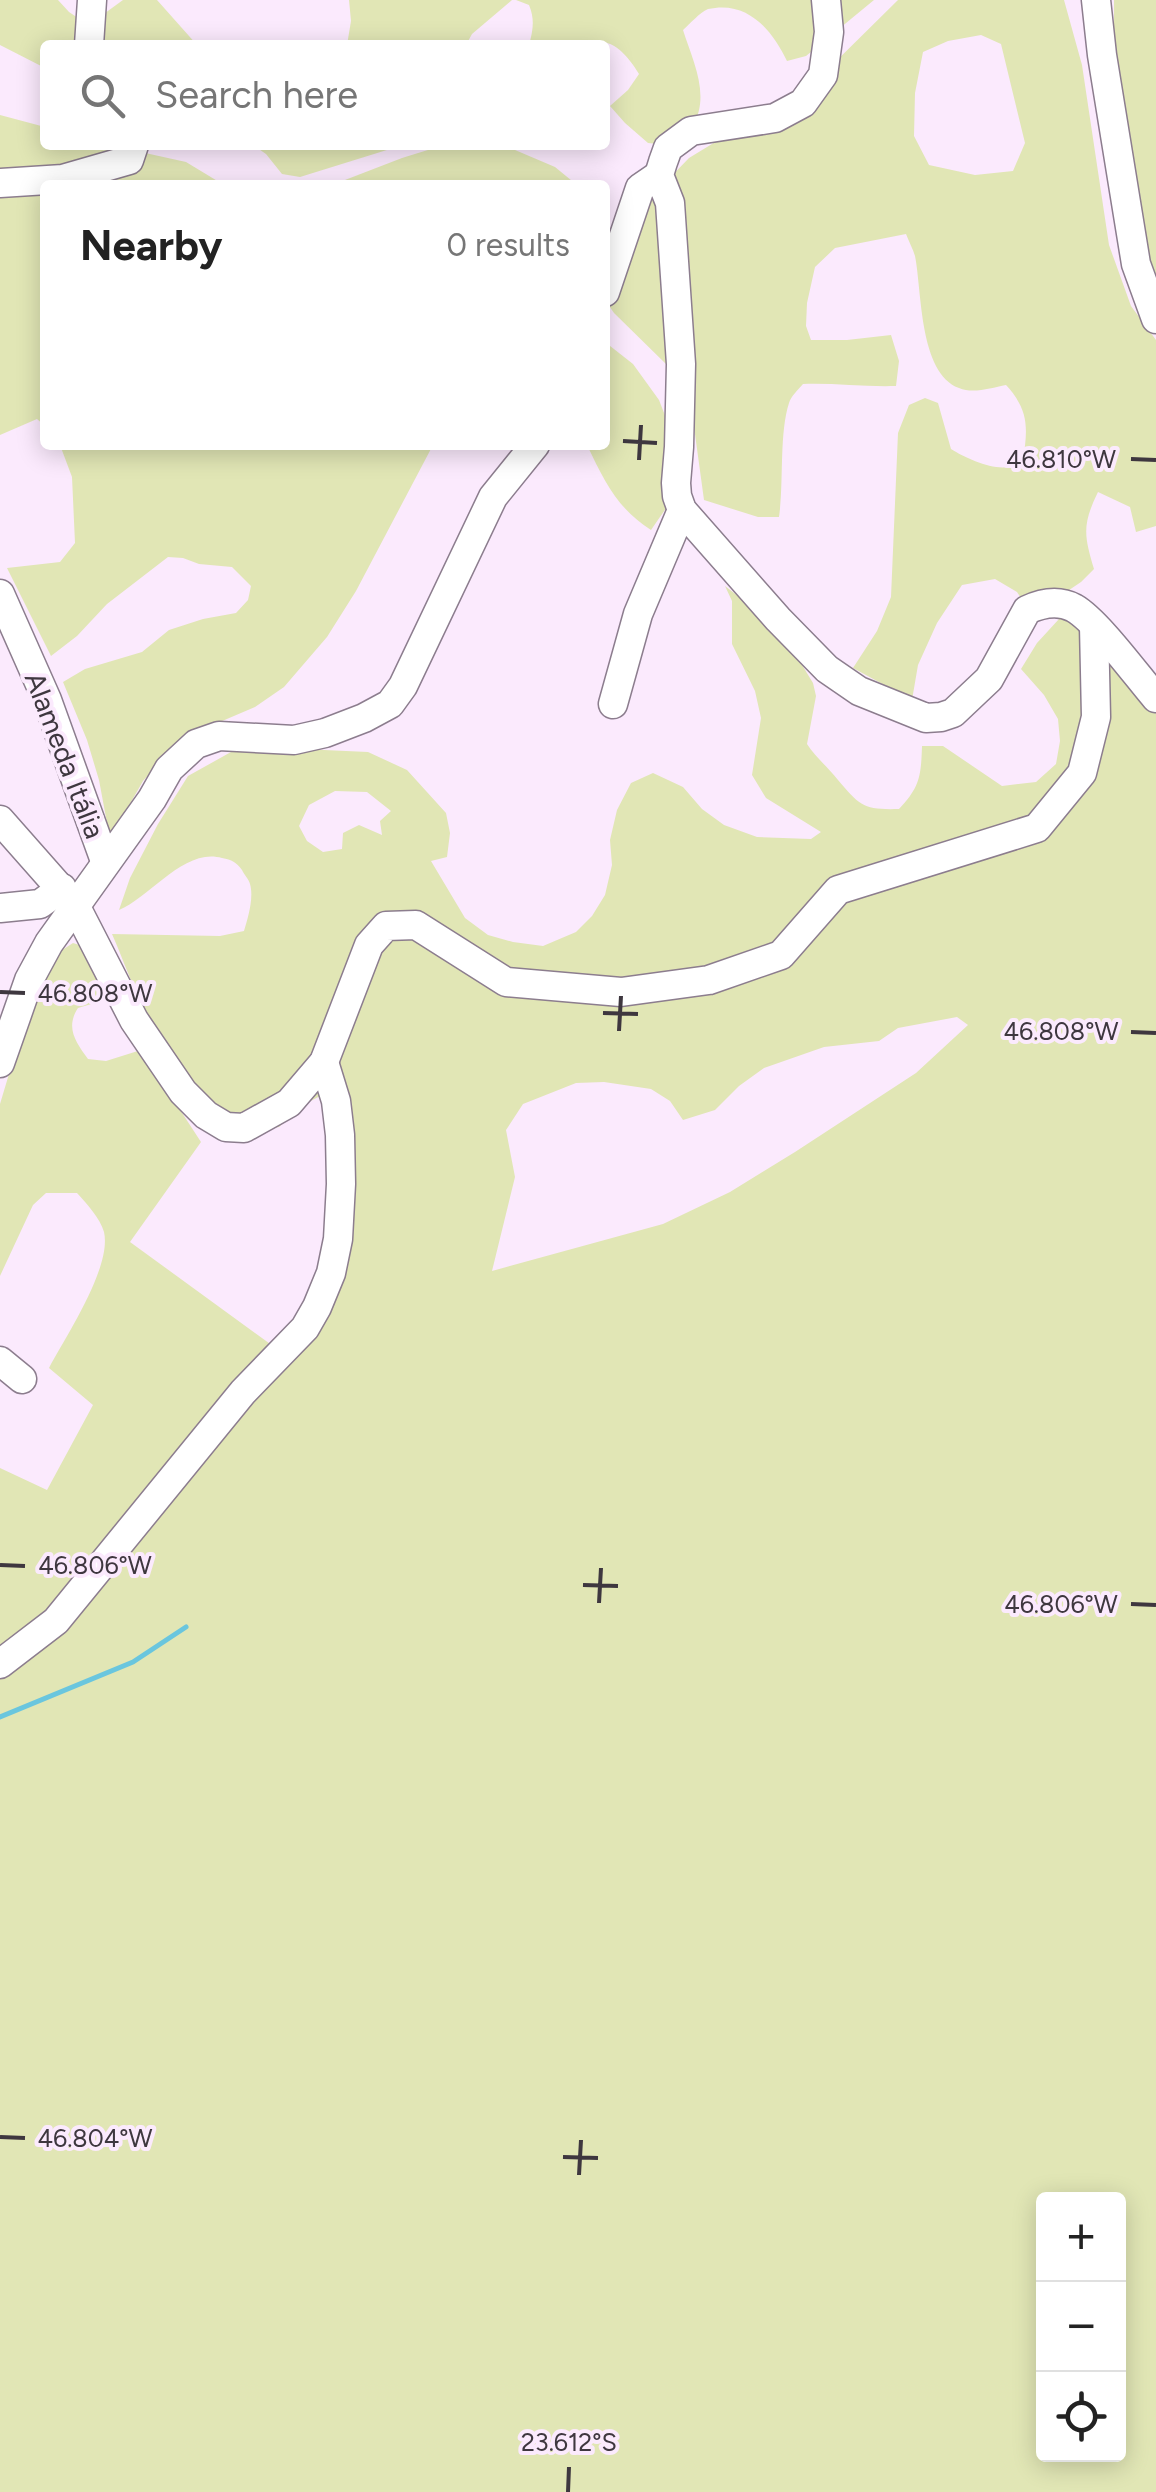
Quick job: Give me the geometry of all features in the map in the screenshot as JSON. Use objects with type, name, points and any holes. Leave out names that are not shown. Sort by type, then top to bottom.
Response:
[{"type":"street","points":[[89,40],[92,0]]},
{"type":"street","points":[[610,277],[640,188],[659,175],[668,148],[691,131],[775,118],[804,103],[823,75],[829,32],[826,0]]},
{"type":"street","points":[[1096,0],[1136,264],[1156,319]]},
{"type":"street","points":[[47,180],[128,160],[132,150]]},
{"type":"street","points":[[659,175],[670,203],[675,275],[681,364],[676,482],[682,510],[778,619],[827,669],[859,691],[926,718],[953,713],[989,679],[1028,610],[1038,604],[1057,603],[1074,608],[1094,626],[1156,698]]},
{"type":"street","points":[[0,183],[40,180]]},
{"type":"street","points":[[0,1063],[30,980],[68,897],[105,861],[170,769],[196,744],[219,736],[294,740],[325,733],[390,704],[403,686],[493,496],[531,450]]},
{"type":"street","points":[[612,704],[638,614],[682,510]]},
{"type":"street","name":"Alameda Itália","points":[[0,594],[47,700],[105,861]]},
{"type":"street","points":[[0,820],[68,897],[134,1020],[183,1092],[206,1115],[226,1127],[244,1128],[289,1103],[324,1062],[369,945],[386,926],[416,925],[506,982],[621,992],[709,980],[781,954],[838,890],[1037,828],[1082,773],[1096,717],[1094,626]]},
{"type":"street","points":[[0,908],[68,897]]},
{"type":"street","points":[[0,1664],[56,1621],[243,1392],[305,1328],[317,1307],[331,1274],[338,1239],[341,1184],[336,1101],[324,1062]]},
{"type":"green space","points":[[0,0],[58,0],[81,20],[101,16],[123,0],[157,0],[193,40],[40,40],[40,65],[0,45]]},
{"type":"green space","points":[[349,0],[512,0],[469,40],[348,40]]},
{"type":"green space","points":[[516,0],[874,0],[806,56],[787,61],[766,29],[747,14],[723,7],[701,13],[683,30],[698,77],[698,113],[693,125],[667,145],[648,143],[610,106],[639,74],[629,59],[610,45],[610,40],[530,40],[533,25],[529,5]]},
{"type":"green space","points":[[898,0],[1064,0],[1082,65],[1109,245],[1131,306],[1156,340],[1156,526],[1136,532],[1130,507],[1098,492],[1086,530],[1094,569],[1081,582],[1032,615],[1017,592],[995,579],[962,585],[937,623],[918,665],[912,700],[853,668],[877,631],[891,597],[898,433],[909,405],[925,398],[938,403],[951,449],[994,467],[1008,467],[1023,460],[1023,411],[1006,385],[964,390],[946,379],[936,366],[925,330],[915,256],[906,234],[835,248],[815,267],[807,303],[806,326],[811,340],[891,335],[899,361],[896,386],[803,384],[791,398],[784,429],[779,517],[758,517],[704,500],[694,427],[668,366],[610,307],[610,287],[637,216],[689,158],[817,80]],"holes":[[[981,35],[1001,44],[1025,143],[1013,171],[975,175],[929,165],[914,136],[915,93],[923,52],[948,41]]]},
{"type":"green space","points":[[1114,0],[1156,0],[1156,292],[1136,240],[1114,58]]},
{"type":"green space","points":[[0,115],[40,126],[40,150],[132,150],[186,162],[216,180],[40,180],[40,422],[37,419],[0,435]]},
{"type":"green space","points":[[260,150],[387,150],[300,177],[282,174]]},
{"type":"green space","points":[[428,150],[515,150],[555,167],[571,180],[345,180]]},
{"type":"green space","points":[[610,346],[633,364],[659,400],[671,431],[671,501],[651,530],[620,503],[590,450],[610,450]]},
{"type":"green space","points":[[62,450],[430,450],[356,591],[327,637],[284,687],[255,707],[180,739],[143,781],[110,839],[99,780],[63,682],[85,669],[142,652],[169,630],[236,613],[248,600],[251,586],[232,567],[168,557],[107,604],[77,636],[51,656],[7,568],[60,562],[75,543],[72,477]]},
{"type":"green space","points":[[725,586],[768,619],[813,683],[816,696],[807,744],[852,796],[878,809],[899,809],[911,794],[918,780],[922,746],[943,746],[1002,786],[1036,782],[1056,764],[1058,719],[1044,695],[1021,669],[1059,619],[1082,611],[1156,684],[1156,2492],[0,2492],[0,1673],[133,1539],[344,1252],[354,1127],[342,1098],[326,1093],[303,1105],[279,1127],[252,1128],[221,1115],[198,1097],[162,1047],[112,934],[220,936],[244,931],[251,902],[249,880],[234,862],[208,857],[195,860],[119,910],[130,878],[188,776],[231,752],[368,752],[407,770],[446,813],[450,833],[447,857],[431,861],[465,918],[488,935],[543,946],[576,932],[592,916],[605,895],[617,810],[631,783],[653,773],[683,787],[702,809],[724,825],[757,837],[811,839],[821,832],[766,798],[752,775],[761,718],[755,691],[732,644],[732,601]],"holes":[[[335,791],[367,792],[391,811],[380,821],[382,835],[359,825],[343,833],[342,849],[323,852],[307,841],[299,826],[309,805]],[[957,1017],[968,1025],[916,1073],[730,1192],[663,1224],[492,1271],[515,1177],[506,1130],[523,1104],[576,1083],[604,1082],[651,1089],[670,1101],[683,1120],[715,1110],[764,1068],[824,1047],[879,1041],[898,1028]]]},
{"type":"green space","points":[[73,943],[92,949],[115,997],[78,1008],[72,1028],[80,1047],[88,1059],[106,1061],[141,1050],[201,1142],[130,1242],[273,1346],[35,1625],[0,1649],[0,1468],[47,1490],[93,1405],[49,1368],[86,1301],[101,1264],[104,1232],[93,1211],[77,1193],[46,1193],[33,1205],[0,1276],[0,1104],[27,1014],[53,956]]},
{"type":"waterway","points":[[0,1717],[133,1662],[186,1627]]}]
